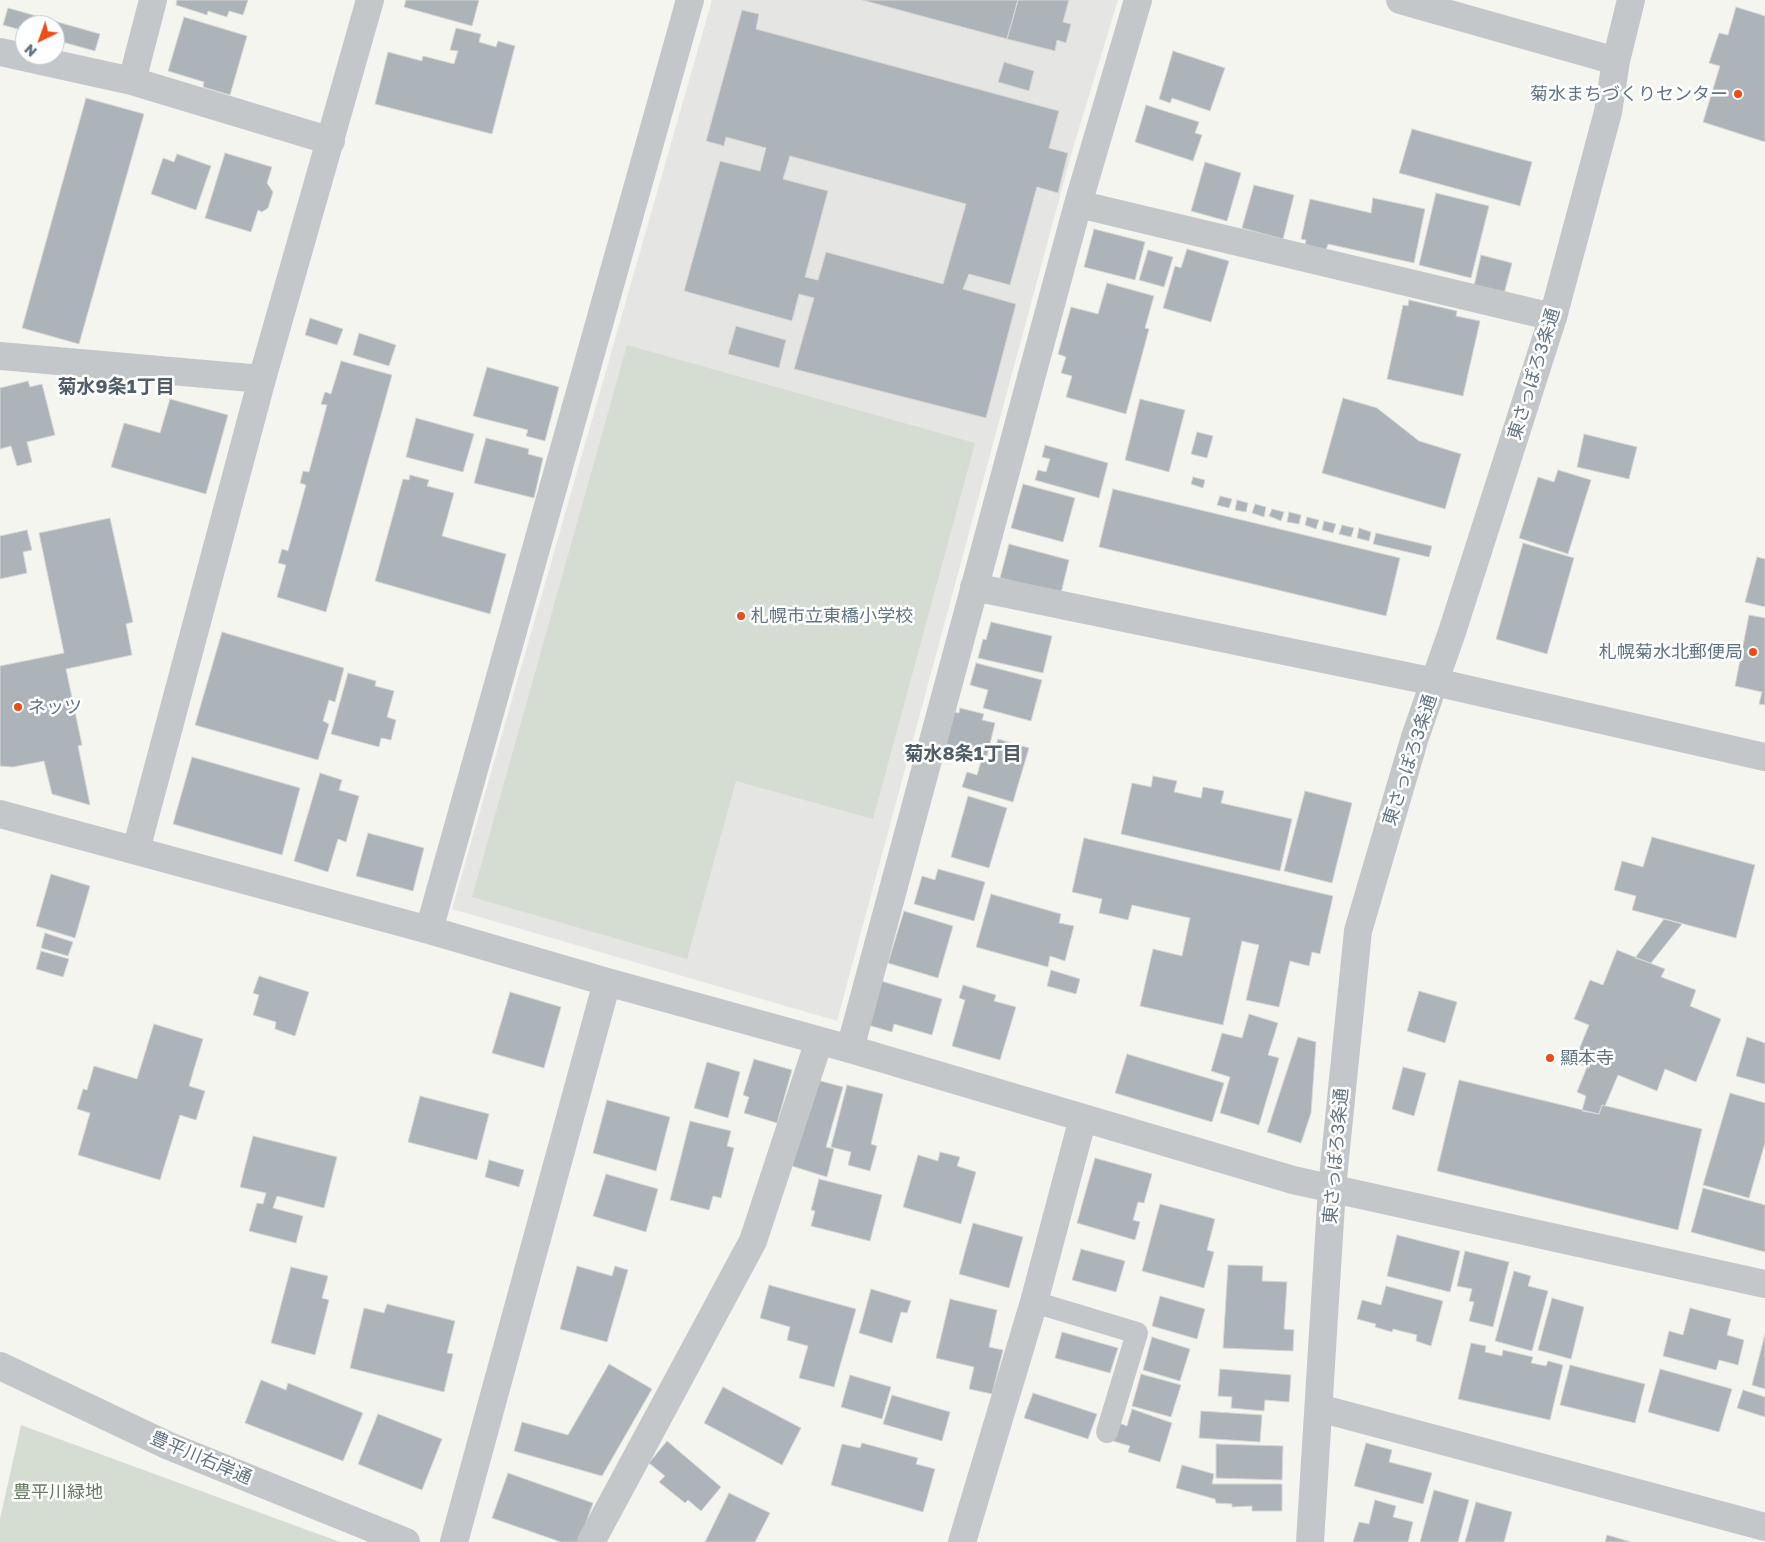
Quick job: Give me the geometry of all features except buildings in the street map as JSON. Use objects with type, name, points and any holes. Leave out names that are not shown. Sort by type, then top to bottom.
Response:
[{"type":"street","points":[[132,81],[153,0]]},
{"type":"street","points":[[136,850],[262,379],[370,0]]},
{"type":"street","points":[[429,930],[690,0]]},
{"type":"street","points":[[850,1049],[1078,204],[1138,0]]},
{"type":"street","points":[[1400,0],[1616,61]]},
{"type":"street","name":"東さっぽろ3条通","points":[[1310,1542],[1332,1188],[1358,931],[1415,737],[1435,682],[1553,317],[1608,112],[1616,61],[1631,0]]},
{"type":"street","points":[[0,52],[132,81],[331,141]]},
{"type":"street","points":[[1078,204],[1553,317]]},
{"type":"street","points":[[0,356],[262,379]]},
{"type":"street","points":[[974,587],[1435,682],[1765,757]]},
{"type":"street","points":[[0,814],[429,930],[607,982],[850,1049],[1293,1180],[1765,1284]]},
{"type":"street","points":[[454,1542],[607,982]]},
{"type":"street","points":[[591,1542],[753,1242],[820,1041]]},
{"type":"street","points":[[962,1542],[1034,1302],[1083,1118]]},
{"type":"street","name":"豊平川右岸通","points":[[0,1366],[169,1446],[406,1542]]},
{"type":"street","points":[[1319,1408],[1765,1527]]},
{"type":"lane","points":[[1034,1302],[1137,1332],[1107,1432]]},
{"type":"shaded area","name":"札幌市立東橋小学校","points":[[712,0],[1118,0],[1073,148],[837,1021],[452,909]]},
{"type":"green space","points":[[627,345],[975,443],[873,819],[736,781],[687,959],[472,897]]},
{"type":"green space","name":"豊平川緑地","points":[[21,1425],[340,1542],[0,1542],[0,1519]]},
{"type":"place","name":"菊水まちづくりセンター","points":[[1738,94]]},
{"type":"place","name":"札幌市立東橋小学校","points":[[741,616]]},
{"type":"place","name":"札幌菊水北郵便局","points":[[1753,652]]},
{"type":"place","name":"ネッツ","points":[[18,707]]},
{"type":"place","name":"顯本寺","points":[[1550,1058]]},
{"type":"district","name":"菊水9条1丁目","points":[[116,387]]},
{"type":"district","name":"菊水8条1丁目","points":[[963,754]]}]
